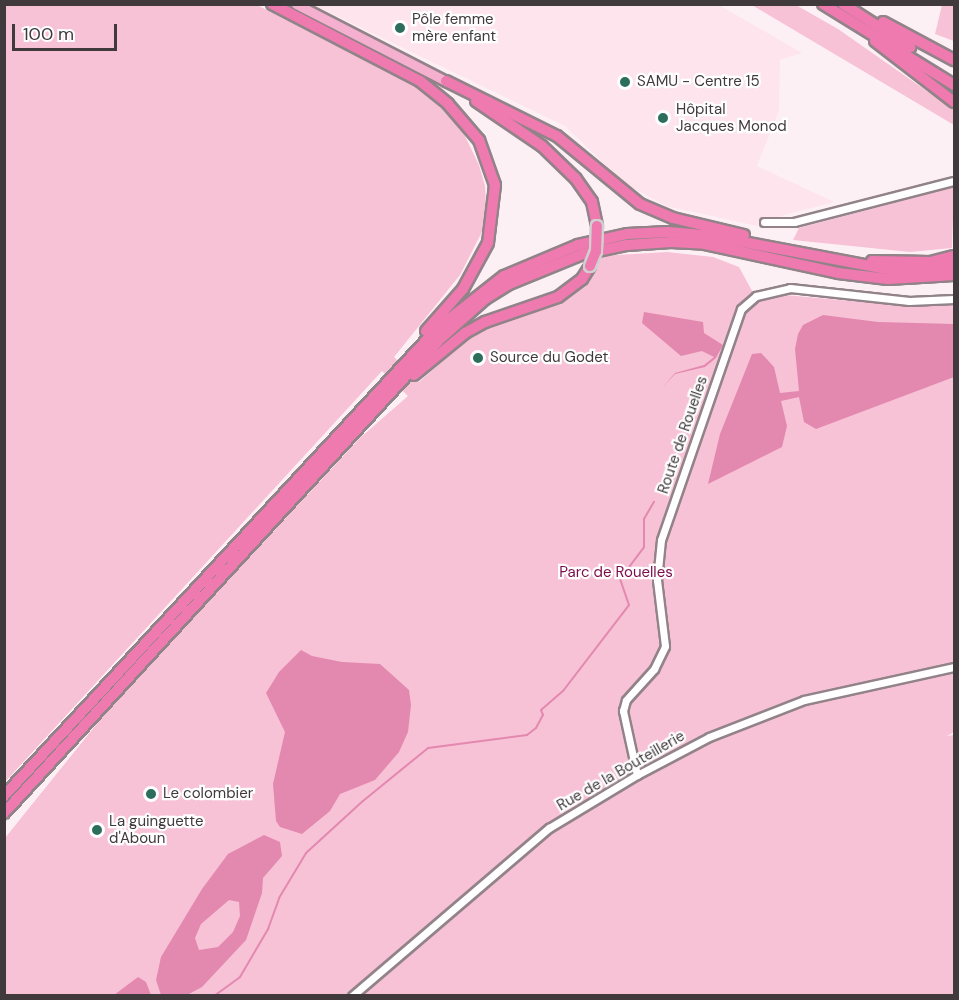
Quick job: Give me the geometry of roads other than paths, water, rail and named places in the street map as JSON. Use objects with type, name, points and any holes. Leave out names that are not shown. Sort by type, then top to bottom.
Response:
[{"type":"highway","points":[[272,4],[427,87],[448,104],[479,140],[495,185],[493,217],[478,266],[463,289],[369,408]]},
{"type":"highway","points":[[823,4],[954,85]]},
{"type":"highway","points":[[843,4],[954,77]]},
{"type":"highway","points":[[850,4],[954,59]]},
{"type":"highway","points":[[849,20],[954,102]]},
{"type":"highway","points":[[369,408],[465,333],[558,297],[582,279],[596,251],[597,226],[592,202],[575,178],[521,130],[446,81]]},
{"type":"highway","points":[[446,81],[558,135],[621,191],[652,210],[831,261],[930,262],[954,255]]},
{"type":"highway","points":[[4,813],[369,408],[438,328],[478,293],[530,262],[578,245],[627,234],[668,232],[706,235],[831,261],[891,270],[954,266]]},
{"type":"highway","points":[[4,796],[369,408],[485,299],[534,271],[605,249],[671,242],[705,244],[838,273],[888,279],[954,275]]},
{"type":"main road","points":[[296,4],[446,81]]},
{"type":"street","points":[[764,222],[795,222],[954,181]]},
{"type":"street","name":"Route de Rouelles","points":[[637,775],[623,711],[626,699],[654,669],[665,646],[657,580],[661,540],[741,309],[759,295],[790,288],[909,301],[954,299]]},
{"type":"street","name":"Rue de la Bouteillerie","points":[[352,996],[549,828],[637,775],[709,737],[804,700],[954,667]]},
{"type":"waterway","points":[[214,996],[240,977],[268,929],[279,898],[306,853],[363,801],[428,748],[527,735],[536,728],[543,715],[541,710],[563,691],[629,605],[620,579],[644,547],[644,519],[654,502]]},
{"type":"place","name":"Pôle femme mère enfant","points":[[400,28]]},
{"type":"place","name":"SAMU - Centre 15","points":[[625,82]]},
{"type":"place","name":"Hôpital Jacques Monod","points":[[663,118]]},
{"type":"place","name":"Source du Godet","points":[[478,358]]},
{"type":"place","name":"Le colombier","points":[[151,794]]},
{"type":"place","name":"La guinguette d'Aboun","points":[[97,830]]},
{"type":"park label","name":"Parc de Rouelles","points":[[616,573]]}]
